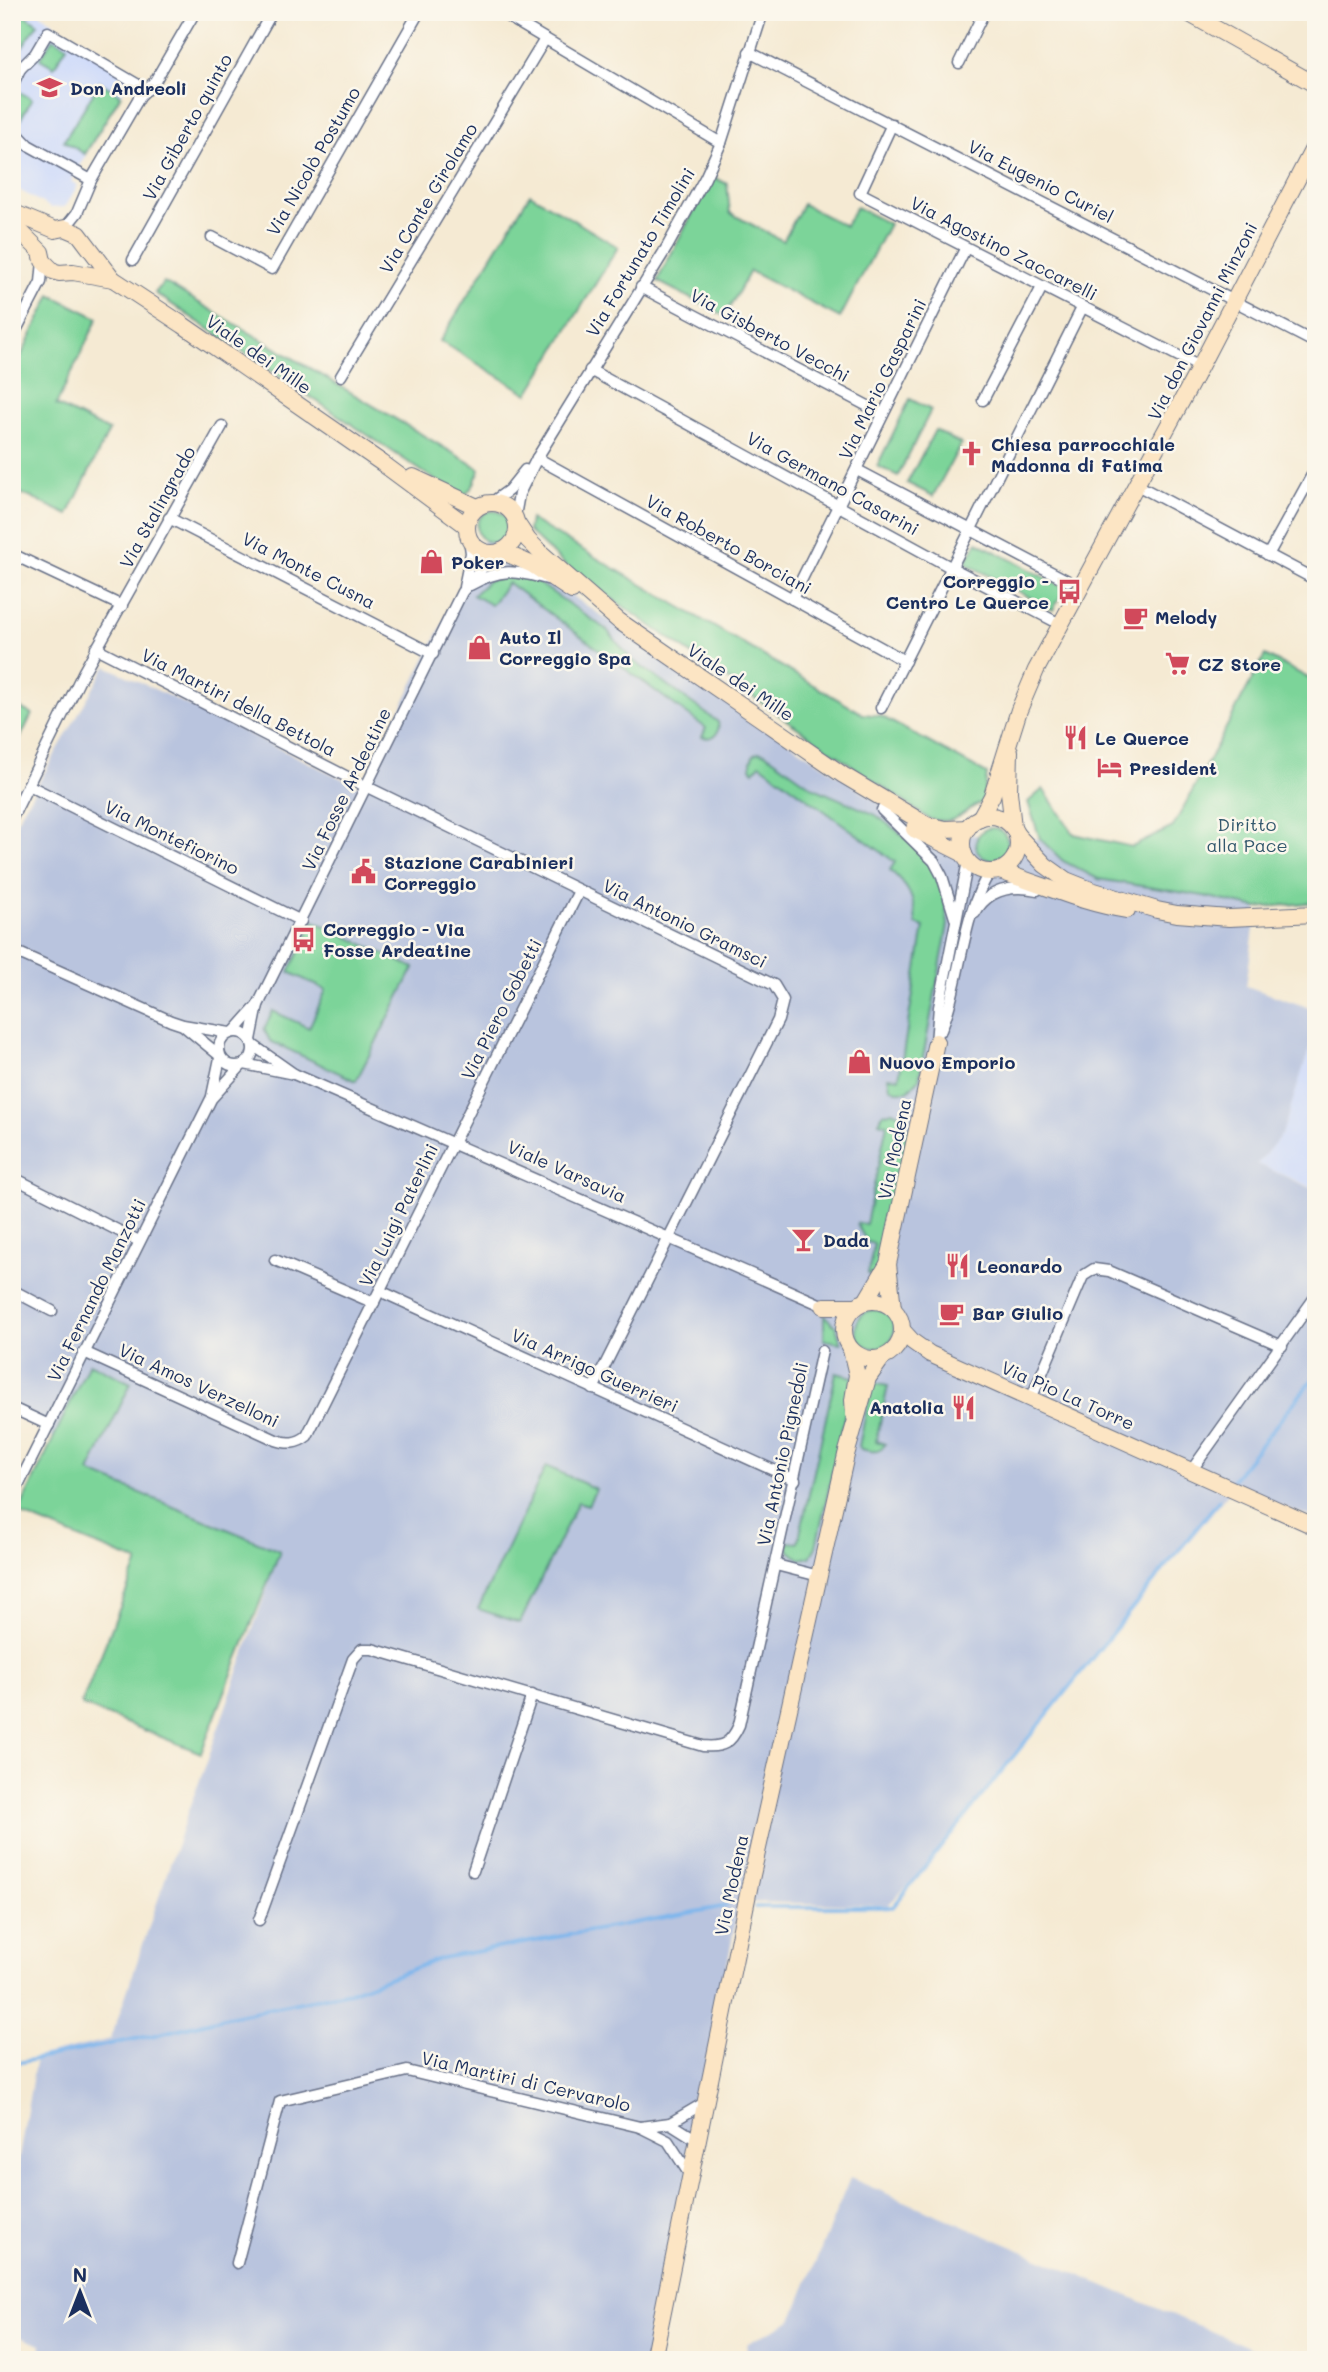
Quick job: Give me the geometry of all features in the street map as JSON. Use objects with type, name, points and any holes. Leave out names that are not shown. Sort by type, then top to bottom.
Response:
[{"type":"street","points":[[12,338],[41,282],[44,238],[60,229],[77,213],[91,180],[140,96],[155,81],[195,12]]},
{"type":"street","name":"Via Giberto quinto","points":[[133,260],[272,12]]},
{"type":"street","name":"Via Nicolò Postumo","points":[[212,237],[272,269],[419,12]]},
{"type":"street","points":[[500,12],[721,143]]},
{"type":"street","name":"Via Fortunato Timolini","points":[[516,521],[519,494],[537,458],[687,213],[721,143],[763,12]]},
{"type":"street","points":[[959,62],[984,12]]},
{"type":"street","points":[[1186,12],[1316,85]]},
{"type":"street","points":[[12,86],[16,66],[35,54],[48,32],[147,90]]},
{"type":"street","name":"Via Conte Girolamo","points":[[341,376],[545,39]]},
{"type":"street","name":"Via Eugenio Curiel","points":[[749,52],[1316,342]]},
{"type":"street","name":"Via Agostino Zaccarelli","points":[[892,124],[860,193],[1200,367]]},
{"type":"street","points":[[12,128],[28,145],[91,180]]},
{"type":"street","name":"Via don Giovanni Minzoni","points":[[974,823],[992,796],[1019,710],[1036,670],[1200,367],[1316,143]]},
{"type":"street","name":"Viale dei Mille","points":[[12,212],[79,234],[113,279],[183,324],[382,463],[468,532],[480,550],[514,555],[619,621]]},
{"type":"street","name":"Viale dei Mille","points":[[12,223],[53,271],[113,279]]},
{"type":"street","points":[[35,296],[44,285],[84,261],[86,246]]},
{"type":"street","name":"Via Mario Gasparini","points":[[792,599],[965,249]]},
{"type":"street","name":"Via Gisberto Vecchi","points":[[641,287],[883,414]]},
{"type":"street","points":[[983,400],[1041,287]]},
{"type":"street","points":[[881,708],[1082,308]]},
{"type":"street","name":"Via Germano Casarini","points":[[590,370],[1060,624]]},
{"type":"street","name":"Via Stalingrado","points":[[12,818],[96,648],[222,426]]},
{"type":"street","name":"Via Fortunato Timolini","points":[[484,505],[509,490],[537,458]]},
{"type":"street","name":"Via Roberto Borciani","points":[[537,458],[905,661]]},
{"type":"street","name":"Viale dei Mille","points":[[382,463],[484,505],[505,506],[528,540],[619,621],[842,775],[927,825],[946,829],[998,817],[1015,831]]},
{"type":"street","points":[[1268,555],[1316,468]]},
{"type":"street","points":[[857,470],[1068,581]]},
{"type":"street","points":[[1137,485],[1316,580]]},
{"type":"street","points":[[468,532],[472,512],[484,505]]},
{"type":"street","name":"Via Monte Cusna","points":[[169,518],[432,654]]},
{"type":"street","points":[[498,552],[514,541],[516,521]]},
{"type":"street","name":"Via Fosse Ardeatine","points":[[232,1032],[258,1005],[464,588],[471,553],[468,532]]},
{"type":"street","name":"Via Fosse Ardeatine","points":[[464,588],[498,552]]},
{"type":"street","points":[[12,554],[122,606]]},
{"type":"street","points":[[464,588],[502,571],[522,571],[558,581]]},
{"type":"street","name":"Via Martiri della Bettola","points":[[96,648],[366,786]]},
{"type":"street","name":"Via don Giovanni Minzoni","points":[[1010,741],[1009,792],[1015,831]]},
{"type":"street","name":"Viale dei Mille","points":[[842,775],[866,799],[966,858],[974,867],[1039,883],[1080,900],[1125,910],[1157,911]]},
{"type":"street","name":"Via Montefiorino","points":[[28,785],[301,921]]},
{"type":"street","name":"Via Antonio Gramsci","points":[[366,786],[774,985],[783,1000],[778,1020],[667,1237]]},
{"type":"street","name":"Viale dei Mille","points":[[882,810],[934,861],[945,884],[955,920]]},
{"type":"street","points":[[966,858],[964,836],[974,823]]},
{"type":"street","points":[[995,872],[1007,867],[1017,853],[1015,831]]},
{"type":"street","points":[[1015,831],[1045,865],[1066,880],[1157,911],[1229,918],[1316,914]]},
{"type":"street","name":"Via Modena","points":[[892,1308],[888,1264],[936,1042],[939,1007],[966,858]]},
{"type":"street","name":"Via Modena","points":[[936,1042],[950,1008],[980,888],[995,872]]},
{"type":"street","name":"Via Modena","points":[[971,922],[978,907],[990,896],[1011,888],[1023,887],[1080,900]]},
{"type":"street","name":"Via Piero Gobetti","points":[[454,1142],[579,891]]},
{"type":"street","name":"Viale Varsavia","points":[[12,950],[183,1025],[244,1034],[294,1074]]},
{"type":"street","name":"Via Fosse Ardeatine","points":[[252,1043],[258,1005]]},
{"type":"street","name":"Viale Varsavia","points":[[183,1025],[231,1066],[243,1065],[294,1074],[454,1142],[824,1306],[844,1328]]},
{"type":"street","points":[[219,1056],[221,1039],[232,1032]]},
{"type":"street","points":[[243,1065],[252,1056],[252,1043]]},
{"type":"street","name":"Via Fernando Manzotti","points":[[12,1498],[211,1099],[219,1056]]},
{"type":"street","name":"Via Fernando Manzotti","points":[[211,1099],[243,1065]]},
{"type":"street","name":"Via Luigi Paterlini","points":[[301,1441],[312,1428],[454,1142]]},
{"type":"street","points":[[12,1177],[139,1241]]},
{"type":"street","points":[[593,1389],[667,1237]]},
{"type":"street","name":"Via Luigi Paterlini","points":[[275,1260],[374,1303]]},
{"type":"street","name":"Via Modena","points":[[861,1304],[888,1264]]},
{"type":"street","points":[[1031,1399],[1083,1276],[1094,1269],[1109,1271],[1282,1346]]},
{"type":"street","points":[[12,1290],[52,1311]]},
{"type":"street","name":"Via Arrigo Guerrieri","points":[[380,1291],[795,1480]]},
{"type":"street","points":[[1191,1471],[1316,1296]]},
{"type":"street","points":[[880,1301],[892,1308],[900,1318],[902,1330],[899,1344],[886,1356],[869,1359],[851,1350],[844,1328],[845,1320],[861,1304],[880,1301]]},
{"type":"street","name":"Viale Varsavia","points":[[824,1306],[861,1304]]},
{"type":"street","name":"Via Pio La Torre","points":[[902,1330],[930,1354],[1316,1527]]},
{"type":"street","name":"Via Modena","points":[[851,1350],[857,1375],[853,1400],[855,1421]]},
{"type":"street","name":"Via Antonio Pignedoli","points":[[532,1695],[703,1746],[724,1745],[733,1737],[739,1725],[776,1565],[822,1351]]},
{"type":"street","name":"Via Amos Verzelloni","points":[[84,1352],[276,1440],[285,1443],[301,1441]]},
{"type":"street","name":"Via Pio La Torre","points":[[886,1356],[930,1354]]},
{"type":"street","name":"Via Modena","points":[[653,2360],[753,1872],[819,1576],[855,1421],[869,1378],[886,1356]]},
{"type":"street","points":[[12,1408],[49,1425]]},
{"type":"street","name":"Via Antonio Pignedoli","points":[[776,1565],[819,1576]]},
{"type":"street","points":[[259,1920],[358,1651],[372,1648],[532,1695],[473,1871]]},
{"type":"street","name":"Via Martiri di Cervarolo","points":[[237,2263],[280,2101],[407,2071],[640,2127],[668,2141],[697,2140]]},
{"type":"street","name":"Via Martiri di Cervarolo","points":[[640,2127],[670,2123],[705,2103]]},
{"type":"street","points":[[670,2123],[697,2140]]},
{"type":"street","points":[[668,2141],[690,2175]]},
{"type":"shaded area","points":[[12,12],[38,12],[54,23],[53,29],[129,76],[129,81],[71,181],[78,185],[65,207],[51,208],[12,186]]},
{"type":"shaded area","points":[[485,537],[922,832],[1040,839],[1063,861],[1257,908],[1246,986],[1316,1010],[1316,1028],[1282,1134],[1257,1164],[1316,1190],[1316,1519],[1233,1487],[934,1859],[888,1905],[739,1902],[654,2360],[40,2360],[41,2345],[12,2334],[12,2187],[36,2057],[111,2039],[280,1551],[85,1479],[43,1426],[12,1411],[12,829],[106,666],[362,788]]},
{"type":"shaded area","points":[[1316,1028],[1316,1189],[1257,1164],[1282,1134]]},
{"type":"shaded area","points":[[850,2178],[1279,2360],[744,2360],[748,2343],[792,2320]]},
{"type":"green space","points":[[12,12],[21,12],[38,24],[22,47],[12,40]]},
{"type":"green space","points":[[53,38],[67,46],[54,67],[40,59]]},
{"type":"green space","points":[[100,82],[121,95],[85,154],[64,141]]},
{"type":"green space","points":[[18,91],[32,99],[20,120],[12,115],[12,101]]},
{"type":"green space","points":[[712,176],[727,184],[730,213],[783,241],[803,204],[845,226],[856,207],[889,224],[840,318],[750,271],[725,316],[657,281]]},
{"type":"green space","points":[[530,194],[618,247],[528,394],[440,341]]},
{"type":"green space","points":[[164,282],[480,469],[473,486],[465,495],[438,482],[155,293]]},
{"type":"green space","points":[[51,295],[98,318],[56,405],[109,431],[68,515],[21,493],[12,508],[12,374]]},
{"type":"green space","points":[[910,399],[931,410],[898,476],[877,466]]},
{"type":"green space","points":[[935,430],[961,444],[933,496],[907,483]]},
{"type":"green space","points":[[493,511],[504,516],[509,527],[504,538],[493,543],[482,538],[477,527],[482,516]]},
{"type":"green space","points":[[530,519],[863,714],[881,716],[987,774],[983,802],[947,821],[929,819],[568,568],[528,531]]},
{"type":"green space","points":[[977,542],[1065,588],[1053,610],[965,563]]},
{"type":"green space","points":[[518,576],[534,580],[607,630],[631,659],[718,722],[715,735],[710,738],[702,737],[706,728],[508,583],[491,605],[473,595],[489,580]]},
{"type":"green space","name":"Diritto alla Pace","points":[[1265,655],[1316,682],[1316,746],[1311,757],[1316,759],[1316,902],[1257,908],[1204,896],[1098,879],[1063,861],[1040,839],[1028,802],[1043,789],[1074,834],[1132,847],[1173,827]]},
{"type":"green space","points":[[12,704],[32,714],[12,755]]},
{"type":"green space","points":[[765,753],[814,788],[876,815],[909,840],[930,863],[944,893],[948,925],[919,1079],[908,1091],[896,1091],[890,1087],[888,1077],[899,1078],[924,927],[916,924],[910,894],[890,870],[895,862],[760,764],[754,771],[751,761],[754,754]]},
{"type":"green space","points":[[992,828],[1003,833],[1008,844],[1003,855],[992,860],[981,855],[976,844],[981,833]]},
{"type":"green space","points":[[314,921],[414,968],[356,1081],[270,1041],[264,1029],[273,1011],[309,1028],[326,990],[289,972]]},
{"type":"green space","points":[[892,1111],[903,1116],[909,1128],[877,1276],[868,1274],[874,1244],[867,1242],[857,1223],[866,1224],[887,1124],[879,1122],[883,1114]]},
{"type":"green space","points":[[875,1310],[888,1316],[894,1329],[888,1342],[875,1348],[862,1342],[856,1329],[862,1316]]},
{"type":"green space","points":[[824,1315],[836,1327],[841,1343],[824,1340]]},
{"type":"green space","points":[[89,1363],[131,1383],[89,1472],[280,1551],[201,1753],[81,1705],[138,1562],[18,1513]]},
{"type":"green space","points":[[836,1373],[853,1377],[816,1547],[810,1557],[800,1559],[788,1550],[788,1542],[798,1543]]},
{"type":"green space","points":[[872,1383],[888,1386],[876,1441],[885,1444],[880,1450],[874,1451],[861,1449],[859,1446]]},
{"type":"green space","points":[[546,1466],[596,1489],[588,1505],[578,1502],[520,1623],[478,1609]]},
{"type":"waterway","points":[[1233,1479],[1316,1375]]},
{"type":"waterway","points":[[755,1907],[893,1907],[1219,1500]]},
{"type":"waterway","points":[[12,2064],[350,1992],[442,1958],[727,1906]]},
{"type":"place","name":"Don Andreoli","points":[[50,88]]},
{"type":"place","name":"Chiesa parrocchiale Madonna di Fatima","points":[[971,454]]},
{"type":"place","name":"Poker","points":[[431,562]]},
{"type":"place","name":"Correggio - Centro Le Querce","points":[[1069,591]]},
{"type":"place","name":"Melody","points":[[1135,617]]},
{"type":"place","name":"Auto Il Correggio Spa","points":[[479,647]]},
{"type":"place","name":"CZ Store","points":[[1178,664]]},
{"type":"place","name":"Le Querce","points":[[1075,738]]},
{"type":"place","name":"President","points":[[1109,768]]},
{"type":"place","name":"Stazione Carabinieri Correggio","points":[[364,872]]},
{"type":"place","name":"Correggio - Via Fosse Ardeatine","points":[[303,939]]},
{"type":"place","name":"Nuovo Emporio","points":[[859,1062]]},
{"type":"place","name":"Dada","points":[[803,1240]]},
{"type":"place","name":"Leonardo","points":[[957,1266]]},
{"type":"place","name":"Bar Giulio","points":[[952,1313]]},
{"type":"place","name":"Anatolia","points":[[964,1407]]}]
